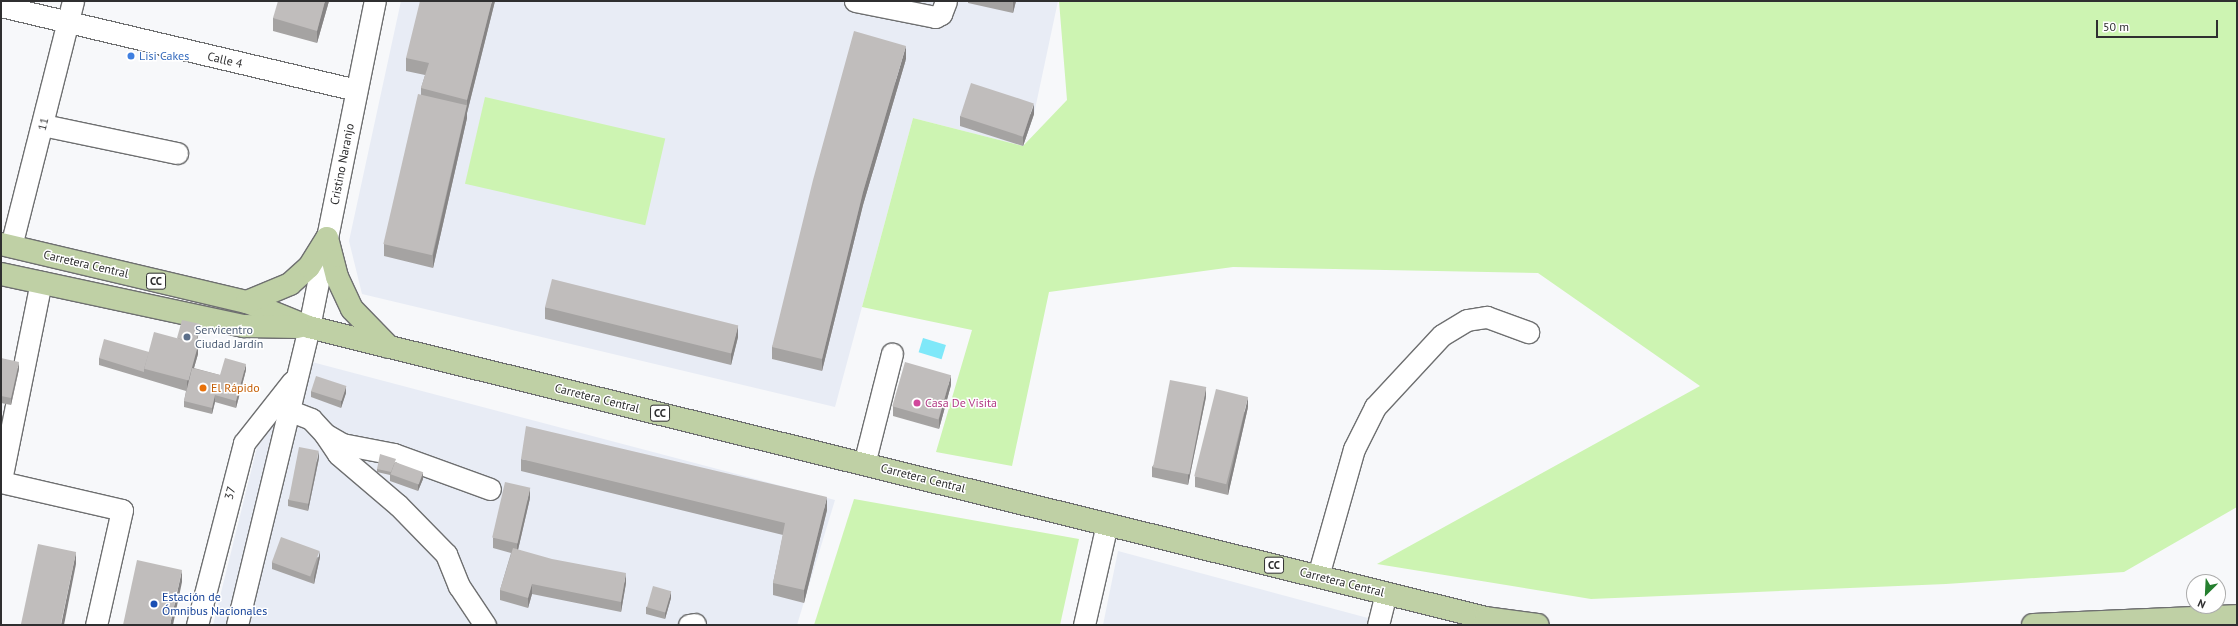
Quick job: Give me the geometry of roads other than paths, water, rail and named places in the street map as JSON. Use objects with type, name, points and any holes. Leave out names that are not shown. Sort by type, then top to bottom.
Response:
[{"type":"main road","points":[[247,302],[290,284],[309,267],[328,238]]},
{"type":"main road","points":[[328,238],[337,277],[352,309],[389,347]]},
{"type":"main road","name":"Carretera Central","points":[[6,245],[247,302],[309,327],[1386,592],[1485,621],[1538,625]]},
{"type":"main road","points":[[41,282],[48,255]]},
{"type":"main road","name":"Carretera Central","points":[[1,274],[244,326],[309,327]]},
{"type":"main road","points":[[2033,625],[2237,616]]},
{"type":"street","name":"11","points":[[6,245],[43,125],[73,1]]},
{"type":"street","name":"Cristino Naranjo","points":[[309,327],[375,1]]},
{"type":"street","points":[[855,1],[935,17],[941,14],[946,1]]},
{"type":"street","name":"Calle 4","points":[[1,6],[356,90]]},
{"type":"street","points":[[43,125],[177,153]]},
{"type":"street","points":[[41,282],[1,481],[122,510],[96,625]]},
{"type":"street","points":[[1318,576],[1354,449],[1375,407],[1442,336],[1467,320],[1486,318],[1528,332]]},
{"type":"street","name":"37","points":[[237,625],[309,327]]},
{"type":"street","points":[[864,464],[892,353]]},
{"type":"street","name":"37","points":[[197,625],[244,443],[297,377]]},
{"type":"street","points":[[288,410],[310,419],[324,433],[338,454],[398,505],[446,554],[459,586],[485,625]]},
{"type":"street","points":[[324,433],[342,444],[394,454],[490,489]]},
{"type":"street","points":[[1084,625],[1107,524]]},
{"type":"street","points":[[1378,625],[1386,592]]},
{"type":"water","points":[[923,338],[946,345],[942,359],[919,352]]},
{"type":"place","name":"Lisi Cakes","points":[[131,56]]},
{"type":"place","name":"Servicentro Ciudad Jardín","points":[[187,337]]},
{"type":"place","name":"El Rápido","points":[[203,388]]},
{"type":"place","name":"Casa De Visita","points":[[917,403]]},
{"type":"place","name":"Estación de Ómnibus Nacionales","points":[[154,604]]}]
